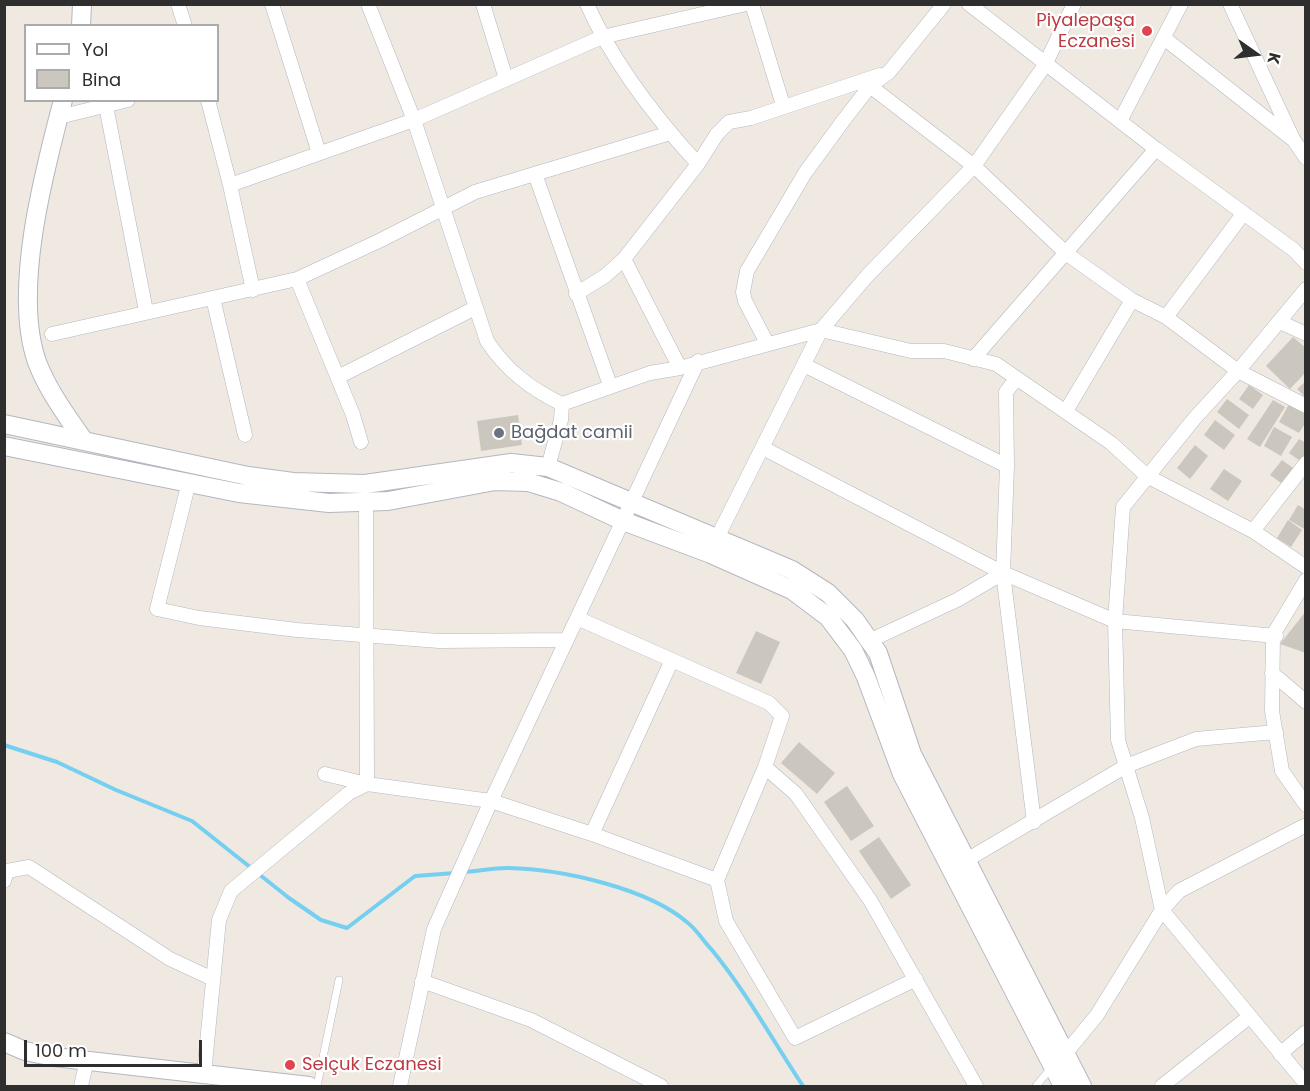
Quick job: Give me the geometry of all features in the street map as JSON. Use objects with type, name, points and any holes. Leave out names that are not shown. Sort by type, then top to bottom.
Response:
[{"type":"main road","points":[[81,4],[81,24]]},
{"type":"main road","points":[[61,109],[36,226],[28,294],[29,321],[38,364],[58,402],[84,441]]},
{"type":"main road","points":[[4,424],[248,476],[332,485],[392,482],[511,463],[548,467],[792,570],[810,580],[844,607],[871,640],[884,668],[912,754],[1059,1060]]},
{"type":"main road","points":[[4,446],[273,498],[329,503],[388,501],[495,481],[528,482],[561,492],[623,521],[779,583],[817,606],[837,627],[863,670],[885,732],[912,794],[1071,1083]]},
{"type":"main road","points":[[4,1042],[25,1051],[204,1077],[309,1086]]},
{"type":"street","points":[[178,4],[184,24]]},
{"type":"street","points":[[272,4],[319,153]]},
{"type":"street","points":[[368,4],[414,120],[487,341],[500,360],[539,393],[562,404],[610,385],[821,330],[911,351],[944,351],[996,364],[1111,443],[1147,476],[1253,531],[1305,567]]},
{"type":"street","points":[[483,4],[506,79]]},
{"type":"street","points":[[587,4],[602,37],[670,132],[698,164]]},
{"type":"street","points":[[230,185],[414,120],[602,37],[746,4]]},
{"type":"street","points":[[752,4],[783,105]]},
{"type":"street","points":[[767,343],[745,301],[743,292],[747,271],[806,173],[870,86],[889,72],[944,4]]},
{"type":"street","points":[[969,4],[1156,149],[1294,250],[1305,263]]},
{"type":"street","points":[[717,538],[821,330],[867,276],[974,166],[1046,64],[1074,4]]},
{"type":"street","points":[[1120,121],[1181,4]]},
{"type":"street","points":[[1230,4],[1293,140],[1305,159]]},
{"type":"street","points":[[1164,38],[1293,140]]},
{"type":"street","points":[[576,294],[605,276],[624,259],[698,164],[717,134],[729,122],[751,118],[783,105],[889,72]]},
{"type":"street","points":[[870,86],[974,166],[1067,254],[1132,300],[1166,317],[1238,371],[1305,406]]},
{"type":"street","points":[[61,109],[106,106],[121,102]]},
{"type":"street","points":[[209,102],[253,290]]},
{"type":"street","points":[[106,106],[146,311]]},
{"type":"street","points":[[52,334],[146,311],[297,279],[381,240],[475,192],[670,132]]},
{"type":"street","points":[[973,359],[1067,254],[1156,149]]},
{"type":"street","points":[[535,174],[610,385]]},
{"type":"street","points":[[1166,317],[1243,214]]},
{"type":"street","points":[[624,259],[680,368]]},
{"type":"street","points":[[297,279],[338,377],[361,442]]},
{"type":"street","points":[[1305,289],[1280,322],[1123,507],[1115,621],[1118,740],[1142,818],[1162,910],[1305,1084]]},
{"type":"street","points":[[213,298],[245,435]]},
{"type":"street","points":[[1066,411],[1132,300]]},
{"type":"street","points":[[338,377],[475,308]]},
{"type":"street","points":[[1280,322],[1305,334]]},
{"type":"street","points":[[400,1086],[434,929],[566,640],[699,361]]},
{"type":"street","points":[[804,365],[1007,466]]},
{"type":"street","points":[[1016,379],[1006,392],[1007,466],[1003,573],[1035,822]]},
{"type":"street","points":[[548,467],[561,420],[562,404]]},
{"type":"street","points":[[763,448],[1003,573],[1115,621],[1274,635]]},
{"type":"street","points":[[1253,531],[1305,462]]},
{"type":"street","points":[[189,482],[157,609],[274,628],[439,641],[566,640]]},
{"type":"street","points":[[366,501],[367,784]]},
{"type":"street","points":[[871,640],[957,600],[1003,573]]},
{"type":"street","points":[[1305,580],[1274,635],[1272,673],[1272,711],[1282,771],[1305,805]]},
{"type":"street","points":[[577,618],[769,703],[782,716],[765,767],[717,880],[726,921],[795,1038],[916,979]]},
{"type":"street","points":[[592,834],[672,660]]},
{"type":"street","points":[[1272,673],[1305,702]]},
{"type":"street","points":[[965,861],[1035,822],[1126,766],[1196,739],[1276,732]]},
{"type":"street","points":[[765,767],[796,794],[870,900],[976,1086]]},
{"type":"street","points":[[325,774],[367,784],[491,801],[592,834],[717,880]]},
{"type":"street","points":[[204,1077],[219,920],[231,891],[350,794],[367,784]]},
{"type":"street","points":[[1059,1060],[1097,1015],[1162,910],[1179,891],[1305,825]]},
{"type":"street","points":[[4,881],[7,871],[29,867],[170,959],[213,979]]},
{"type":"street","points":[[422,981],[531,1020],[661,1086]]},
{"type":"street","points":[[1162,1086],[1249,1017]]},
{"type":"street","points":[[1280,1054],[1305,1032]]},
{"type":"street","points":[[81,1086],[87,1060]]},
{"type":"lane","points":[[317,1086],[339,980]]},
{"type":"lane","points":[[1036,1086],[1059,1060]]},
{"type":"building","points":[[1293,337],[1306,348],[1306,372],[1290,389],[1266,366]]},
{"type":"building","points":[[1306,381],[1306,398],[1297,389]]},
{"type":"building","points":[[1249,385],[1263,395],[1253,409],[1239,399]]},
{"type":"building","points":[[1227,399],[1249,415],[1239,429],[1217,412]]},
{"type":"building","points":[[1273,400],[1285,407],[1260,447],[1247,439]]},
{"type":"building","points":[[1289,404],[1306,413],[1306,422],[1299,433],[1279,422]]},
{"type":"building","name":"Bağdat camii","points":[[518,415],[522,445],[481,451],[477,421]]},
{"type":"building","points":[[1215,420],[1235,435],[1224,450],[1204,435]]},
{"type":"building","points":[[1274,427],[1292,437],[1281,456],[1264,446]]},
{"type":"building","points":[[1299,439],[1306,443],[1303,463],[1289,453]]},
{"type":"building","points":[[1195,445],[1208,456],[1190,479],[1177,468]]},
{"type":"building","points":[[1282,460],[1296,470],[1284,485],[1270,475]]},
{"type":"building","points":[[1224,469],[1242,481],[1228,501],[1210,489]]},
{"type":"building","points":[[1298,505],[1306,510],[1306,530],[1289,520]]},
{"type":"building","points":[[1288,520],[1302,530],[1291,547],[1277,538]]},
{"type":"building","points":[[1306,611],[1306,653],[1280,644]]},
{"type":"building","points":[[756,631],[780,642],[761,684],[736,673]]},
{"type":"building","points":[[799,742],[835,773],[817,794],[781,763]]},
{"type":"building","points":[[847,786],[874,826],[851,841],[824,802]]},
{"type":"building","points":[[879,837],[911,885],[891,899],[859,851]]},
{"type":"waterway","points":[[4,745],[57,762],[116,790],[192,821],[289,898],[321,920],[347,928],[415,876],[455,873]]},
{"type":"waterway","points":[[463,872],[497,868],[553,872],[627,890],[671,911],[694,929],[725,966],[803,1086]]},
{"type":"place","name":"Piyalepaşa Eczanesi","points":[[1147,31]]},
{"type":"place","name":"Bağdat camii","points":[[499,433]]},
{"type":"place","name":"Selçuk Eczanesi","points":[[290,1065]]}]
